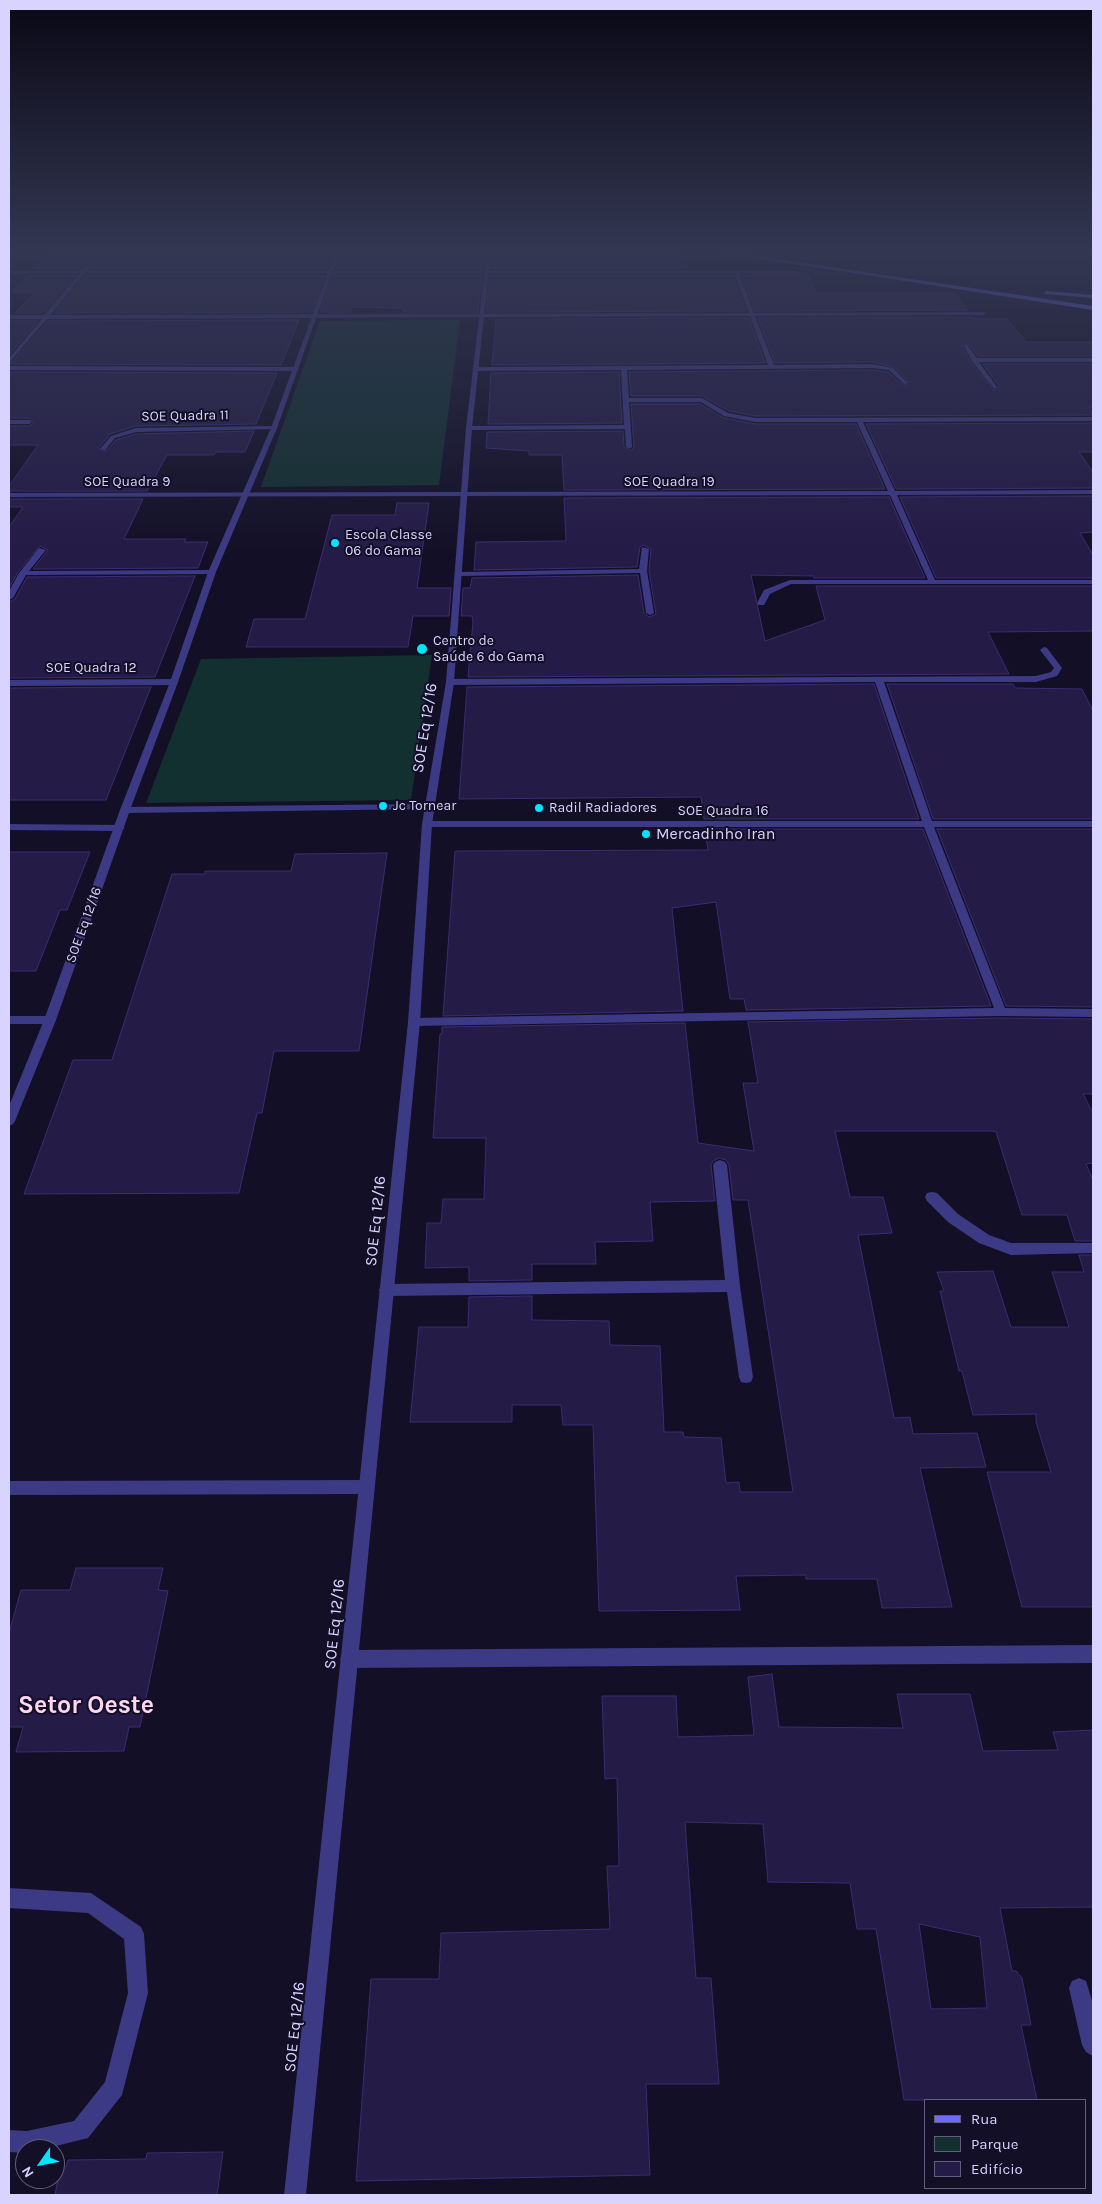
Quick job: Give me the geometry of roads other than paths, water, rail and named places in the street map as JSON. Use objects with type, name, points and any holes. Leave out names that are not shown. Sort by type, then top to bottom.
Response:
[{"type":"street","name":"SOE Eq 12/16","points":[[9,1121],[50,1020],[125,810],[174,682],[212,572],[274,428],[301,354]]},
{"type":"street","name":"SOE Eq 12/16","points":[[295,2195],[414,1022],[428,824],[450,682],[460,574],[469,428],[477,354]]},
{"type":"street","points":[[766,354],[772,368]]},
{"type":"street","points":[[970,354],[994,386]]},
{"type":"street","points":[[974,360],[1093,360]]},
{"type":"street","points":[[624,367],[629,447]]},
{"type":"street","points":[[475,369],[884,367],[895,372],[905,383]]},
{"type":"street","points":[[9,368],[296,369]]},
{"type":"street","points":[[626,400],[702,400],[726,415],[748,420],[1093,419]]},
{"type":"street","points":[[859,419],[933,583]]},
{"type":"street","points":[[9,422],[29,422]]},
{"type":"street","points":[[469,428],[629,427]]},
{"type":"street","name":"SOE Quadra 11","points":[[103,449],[113,437],[136,430],[274,428]]},
{"type":"street","name":"SOE Quadra 19","points":[[245,495],[1093,492]]},
{"type":"street","name":"SOE Quadra 9","points":[[9,495],[245,495]]},
{"type":"street","points":[[645,549],[642,571],[650,613]]},
{"type":"street","points":[[9,598],[23,573],[42,550]]},
{"type":"street","points":[[460,574],[642,571]]},
{"type":"street","points":[[23,573],[212,572]]},
{"type":"street","points":[[761,603],[767,592],[790,582],[1093,582]]},
{"type":"street","points":[[450,682],[1041,678],[1054,674],[1058,668],[1044,650]]},
{"type":"street","points":[[878,679],[928,825],[1001,1012]]},
{"type":"street","name":"SOE Quadra 12","points":[[9,683],[174,682]]},
{"type":"street","points":[[125,810],[430,807]]},
{"type":"street","name":"SOE Quadra 16","points":[[428,824],[1093,824]]},
{"type":"street","points":[[9,827],[120,828]]},
{"type":"street","points":[[414,1022],[1001,1012],[1093,1013]]},
{"type":"street","points":[[9,1020],[50,1020]]},
{"type":"street","points":[[720,1165],[733,1286],[746,1377]]},
{"type":"street","points":[[932,1197],[953,1218],[984,1240],[1011,1249],[1093,1248]]},
{"type":"street","points":[[386,1290],[733,1286]]},
{"type":"street","points":[[9,1488],[366,1487]]},
{"type":"street","points":[[349,1659],[1093,1654]]},
{"type":"street","points":[[9,1898],[91,1903],[134,1934],[138,1993],[114,2087],[80,2130],[28,2142],[9,2140]]},
{"type":"street","points":[[1079,1988],[1093,2045]]},
{"type":"place","name":"Escola Classe 06 do Gama","points":[[335,543]]},
{"type":"place","name":"Centro de Saúde 6 do Gama","points":[[422,649]]},
{"type":"place","name":"Jc Tornear","points":[[383,806]]},
{"type":"place","name":"Radil Radiadores","points":[[539,808]]},
{"type":"place","name":"Mercadinho Iran","points":[[646,834]]},
{"type":"district","name":"Setor Oeste","points":[[86,1706]]}]
